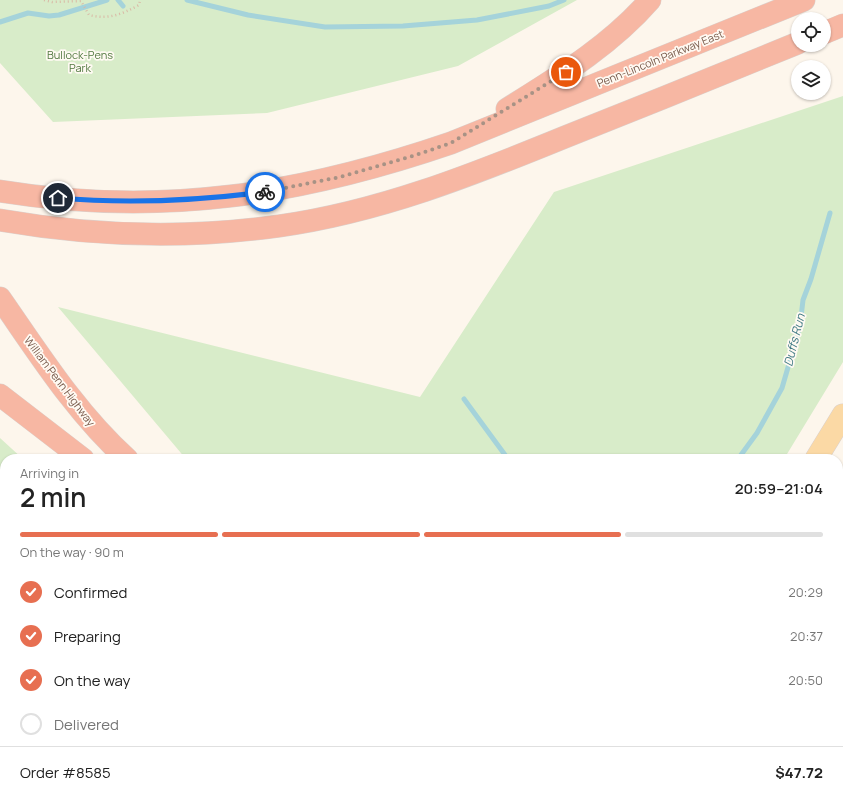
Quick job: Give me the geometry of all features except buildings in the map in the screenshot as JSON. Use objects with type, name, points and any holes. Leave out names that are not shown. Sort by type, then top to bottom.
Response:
[{"type":"highway","points":[[451,143],[584,60],[628,22],[650,0]]},
{"type":"highway","name":"Penn-Lincoln Parkway East","points":[[0,190],[29,195],[94,201],[168,202],[203,200],[306,185],[375,167],[451,143],[804,0]]},
{"type":"highway","points":[[831,30],[843,25]]},
{"type":"highway","points":[[0,220],[91,232],[168,235],[205,234],[280,226],[348,213],[398,200],[464,178],[791,46]]},
{"type":"highway","name":"William Penn Highway","points":[[0,298],[68,394],[93,425],[122,454]]},
{"type":"highway","points":[[0,395],[77,454]]},
{"type":"main road","points":[[819,454],[843,415]]},
{"type":"path","points":[[44,0],[52,2],[81,1],[86,11],[94,16],[113,17],[124,13],[139,4],[140,0]]},
{"type":"green space","name":"Bullock-Pens Park","points":[[0,0],[577,0],[458,66],[267,113],[53,122],[0,63]]},
{"type":"green space","points":[[843,96],[843,362],[787,454],[182,454],[58,307],[420,397],[554,192]]},
{"type":"green space","points":[[0,438],[18,454],[0,454]]},
{"type":"waterway","points":[[0,22],[28,13],[49,16],[59,15],[107,0]]},
{"type":"waterway","points":[[118,0],[123,6]]},
{"type":"waterway","points":[[187,0],[248,15],[325,27],[403,26],[477,20],[549,6],[564,0]]},
{"type":"waterway","name":"Duffs Run","points":[[742,454],[757,433],[782,388],[800,326],[803,300],[811,279],[830,213]]},
{"type":"waterway","points":[[464,399],[504,454]]},
{"type":"way so far","points":[[265,192],[340,177],[413,156],[451,143],[566,72]]},
{"type":"route","points":[[58,198],[94,201],[168,202],[203,200],[265,192]]}]
